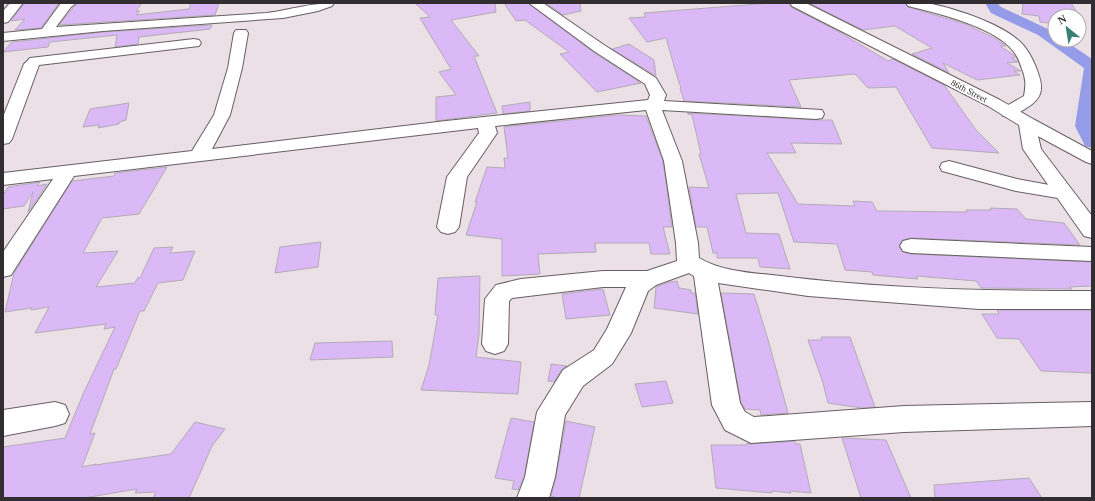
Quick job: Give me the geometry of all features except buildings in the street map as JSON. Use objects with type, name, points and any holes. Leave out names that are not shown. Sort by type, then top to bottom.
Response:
[{"type":"street","points":[[3,19],[17,3]]},
{"type":"street","points":[[46,32],[67,4],[70,3]]},
{"type":"street","points":[[3,36],[260,16],[307,10],[328,3]]},
{"type":"street","points":[[535,3],[599,48],[651,81],[658,95],[655,104],[652,105]]},
{"type":"street","name":"86th Street","points":[[796,3],[994,103],[1027,123],[1085,154]]},
{"type":"street","points":[[912,3],[989,28],[1006,38],[1019,49],[1034,85],[1031,98],[1009,112]]},
{"type":"street","points":[[199,155],[222,114],[235,68],[241,33]]},
{"type":"street","points":[[3,139],[31,64],[35,61],[194,43]]},
{"type":"street","points":[[652,105],[673,161],[688,262],[698,268],[732,278],[816,289],[979,300],[1092,300]]},
{"type":"street","points":[[3,179],[605,108],[652,105],[816,114]]},
{"type":"street","points":[[448,227],[457,177],[488,133],[485,122]]},
{"type":"street","points":[[1027,123],[1032,150],[1092,231]]},
{"type":"street","points":[[949,167],[1016,185],[1064,193]]},
{"type":"street","points":[[3,269],[68,171]]},
{"type":"street","points":[[911,246],[1092,254]]},
{"type":"street","points":[[495,344],[497,299],[504,291],[520,287],[603,279],[648,279],[698,268]]},
{"type":"street","points":[[698,268],[726,405],[735,421],[751,430],[904,419],[1092,414]]},
{"type":"street","points":[[533,498],[540,477],[551,412],[572,378],[603,358],[618,333],[638,286],[648,279]]},
{"type":"street","points":[[3,423],[55,414]]},
{"type":"waterway","points":[[991,3],[996,10],[1043,32],[1092,66],[1084,126],[1092,142]]}]
